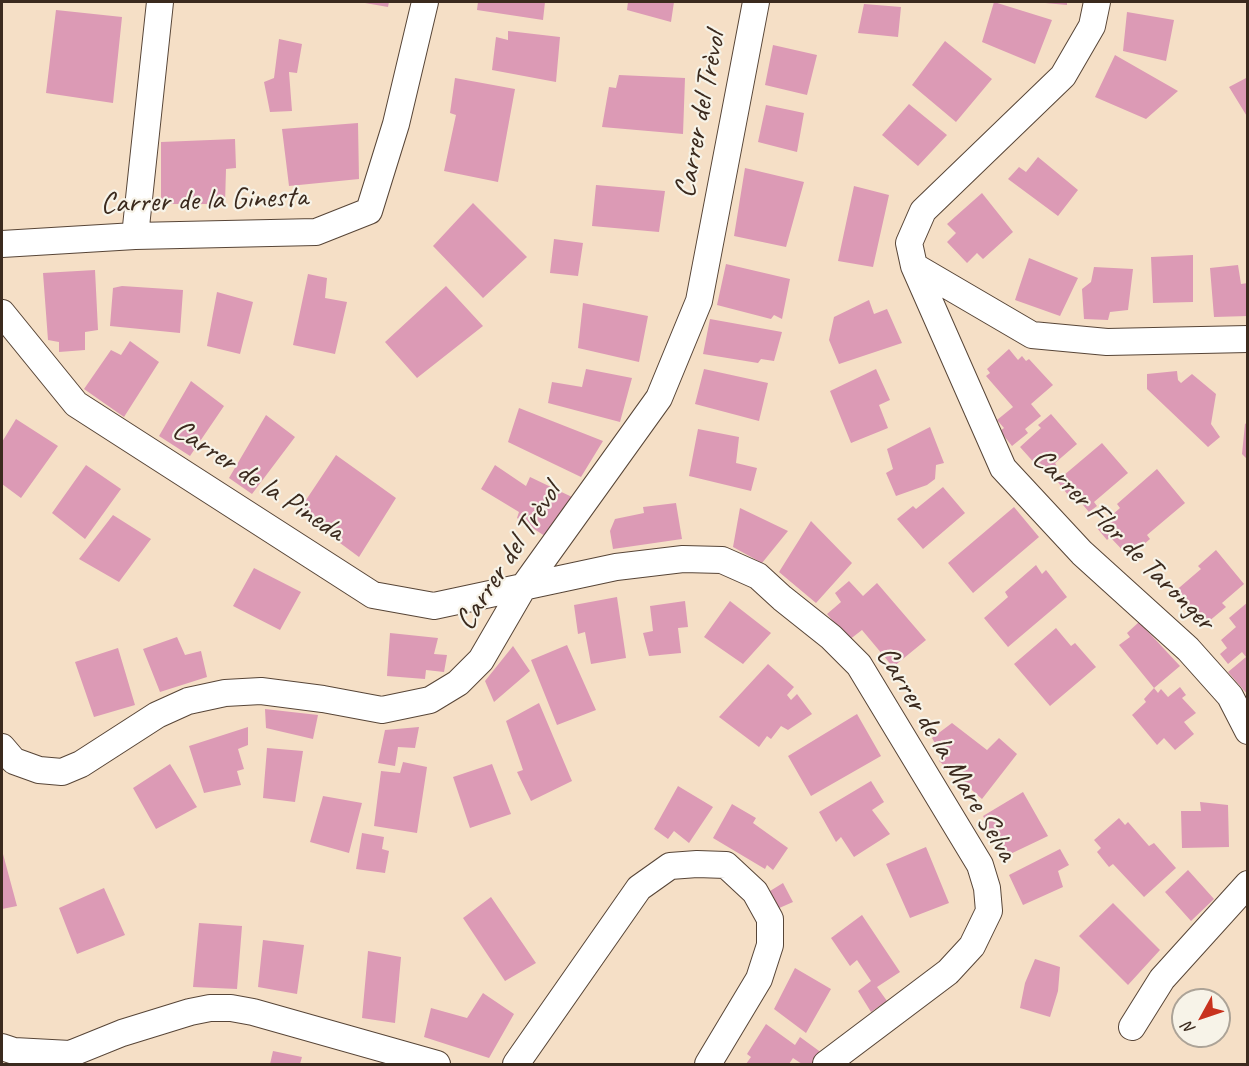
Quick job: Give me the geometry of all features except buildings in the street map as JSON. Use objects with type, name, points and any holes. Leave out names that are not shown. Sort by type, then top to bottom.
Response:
[{"type":"street","points":[[135,236],[160,2]]},
{"type":"street","name":"Carrer de la Ginesta","points":[[2,244],[135,236],[316,232],[369,211],[396,124],[425,2]]},
{"type":"street","name":"Carrer del Trèvol","points":[[2,747],[14,760],[39,771],[62,772],[81,764],[157,715],[188,700],[225,693],[261,691],[382,710],[430,700],[458,683],[481,660],[524,586],[659,398],[699,300],[756,2]]},
{"type":"street","name":"Carrer Flor de Taronger","points":[[1097,2],[1092,26],[1063,76],[922,211],[909,243],[914,266],[1003,468],[1082,553],[1188,649],[1230,696],[1248,731]]},
{"type":"street","points":[[914,266],[1032,335],[1107,342],[1248,339]]},
{"type":"street","name":"Carrer de la Pineda","points":[[2,313],[76,404],[373,595],[434,606],[524,586]]},
{"type":"street","name":"Carrer de la Mare Selva","points":[[524,586],[616,567],[683,559],[722,561],[758,576],[831,636],[859,665],[980,865],[987,888],[989,911],[983,928],[972,946],[948,972],[825,1065]]},
{"type":"street","points":[[516,1065],[639,888],[670,866],[697,864],[726,865],[755,892],[770,919],[770,945],[759,979],[708,1065]]},
{"type":"street","points":[[1132,1027],[1162,979],[1248,884]]},
{"type":"street","points":[[2,1047],[14,1051],[70,1054],[190,1012],[210,1008],[231,1008],[253,1012],[437,1065]]}]
